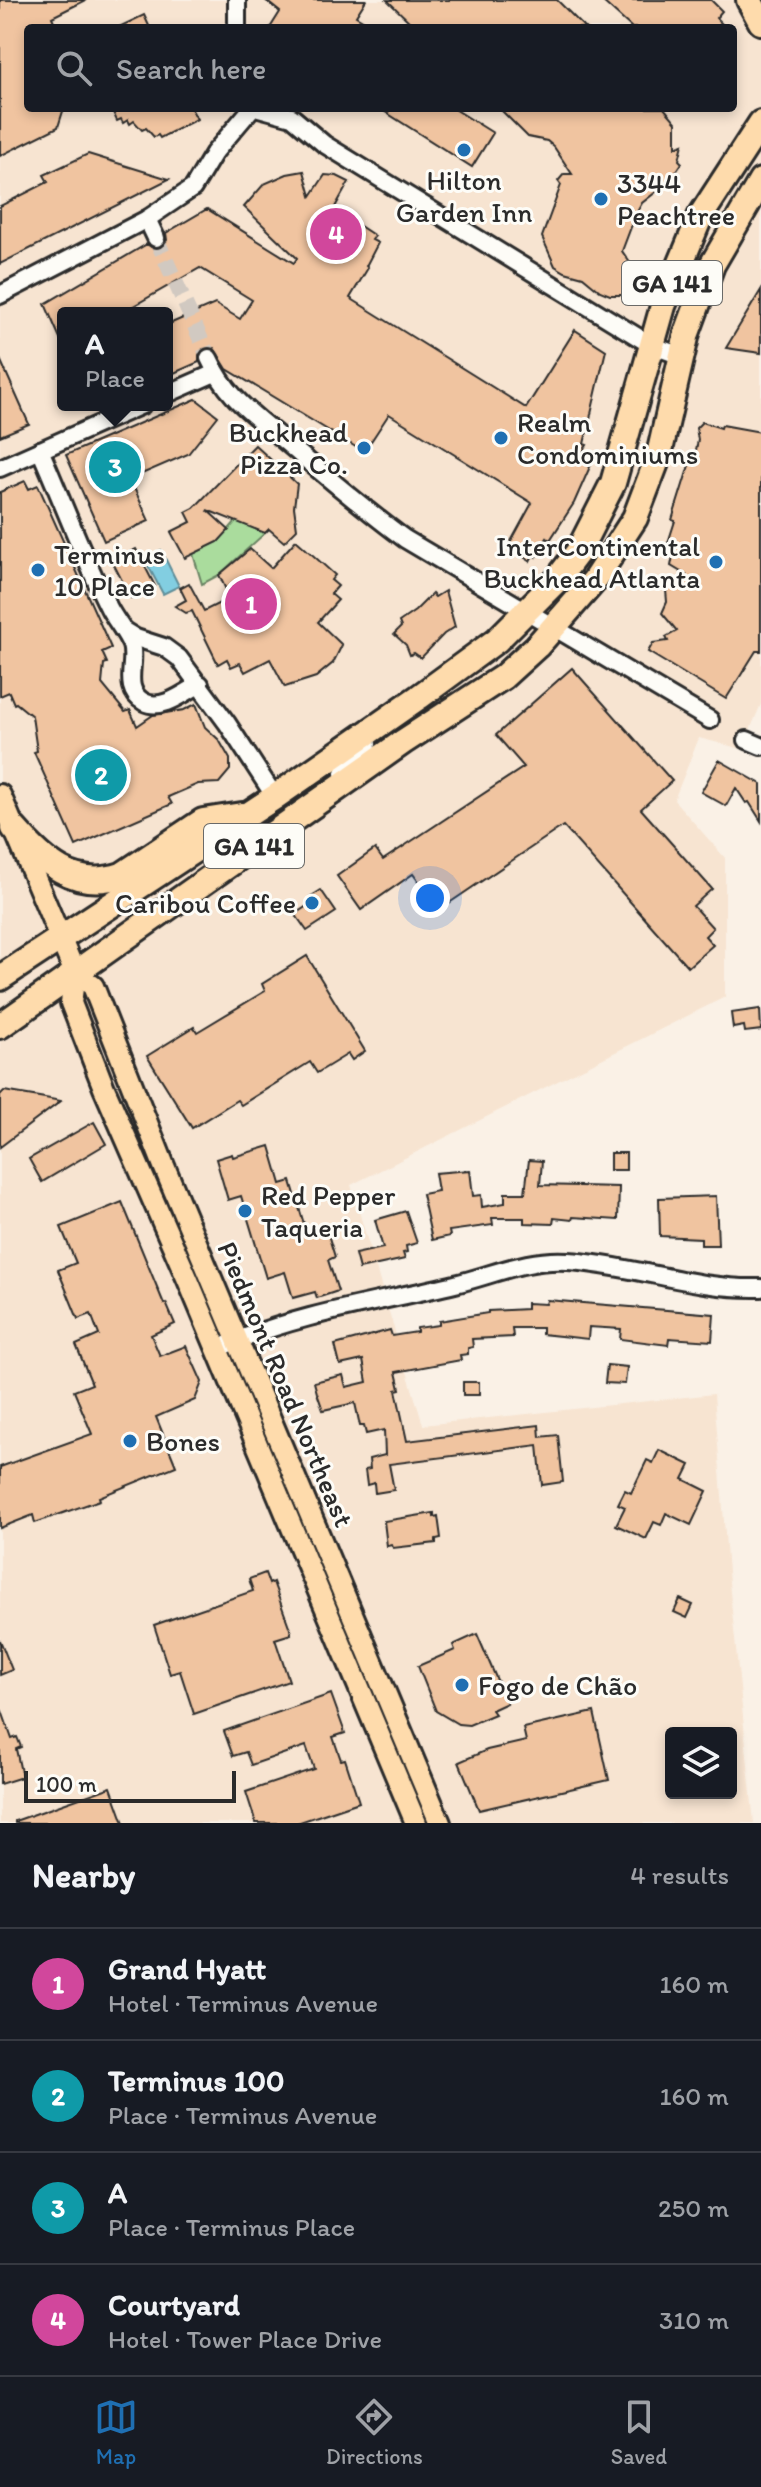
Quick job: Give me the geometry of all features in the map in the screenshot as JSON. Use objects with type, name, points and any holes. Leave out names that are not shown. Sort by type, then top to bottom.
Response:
[{"type":"highway","points":[[749,0],[761,22]]},
{"type":"highway","name":"GA 141","points":[[0,978],[275,797],[419,697],[497,640],[527,611],[578,552],[613,483],[651,345],[679,265],[700,217],[761,123]]},
{"type":"highway","name":"GA 141","points":[[0,1026],[403,742],[503,677],[555,627],[594,581],[635,518],[659,455],[681,356],[712,265],[761,181]]},
{"type":"highway","points":[[14,828],[31,848],[68,875],[88,881],[108,880],[122,875],[203,821],[248,815]]},
{"type":"main road","name":"Piedmont Road Northeast","points":[[0,795],[75,973],[71,1003],[104,1088],[416,1823]]},
{"type":"main road","name":"Piedmont Road Northeast","points":[[75,973],[93,986],[164,1166],[440,1823]]},
{"type":"street","points":[[237,0],[237,24]]},
{"type":"street","points":[[0,295],[147,219],[193,188],[214,153],[249,112]]},
{"type":"street","points":[[274,112],[292,117],[324,144],[651,345],[681,356]]},
{"type":"street","points":[[147,219],[156,238]]},
{"type":"street","points":[[173,390],[212,365],[223,385],[246,411],[359,506],[405,539],[710,720]]},
{"type":"street","points":[[0,468],[128,411]]},
{"type":"street","points":[[40,450],[106,602],[133,653],[130,677],[133,689],[146,703],[157,705],[200,684]]},
{"type":"street","points":[[122,629],[136,638],[164,647],[179,658],[200,684],[275,797]]},
{"type":"street","points":[[349,781],[343,773],[346,764],[419,697]]},
{"type":"street","points":[[217,1349],[306,1319],[540,1261],[602,1264],[681,1280],[761,1288]]},
{"type":"shaded area","points":[[0,0],[756,0],[761,8],[761,704],[742,749],[699,738],[674,800],[725,858],[725,997],[351,1185],[423,1425],[714,1394],[728,1572],[754,1823],[0,1823]]},
{"type":"green space","points":[[236,521],[265,533],[219,575],[202,584],[193,554],[218,542]]},
{"type":"water","points":[[161,550],[179,586],[163,594],[144,558]]},
{"type":"building","points":[[0,0],[86,0],[52,17],[55,24],[24,24],[24,112],[63,112],[58,127],[0,156]]},
{"type":"building","points":[[265,0],[366,0],[356,16],[369,24],[272,24],[280,12]]},
{"type":"building","points":[[387,0],[557,0],[581,24],[412,24]]},
{"type":"building","points":[[601,0],[711,0],[722,11],[716,18],[722,24],[628,24]]},
{"type":"building","points":[[144,15],[148,24],[125,24]]},
{"type":"building","points":[[113,112],[193,112],[197,119],[160,138],[158,135],[154,137],[146,128],[142,130],[134,121],[130,124],[128,120],[123,123],[121,119],[117,121]]},
{"type":"building","name":"Hilton Garden Inn","points":[[385,112],[459,112],[493,133],[472,167]]},
{"type":"building","name":"3344 Peachtree","points":[[503,112],[667,112],[676,122],[676,147],[683,144],[679,160],[682,163],[670,181],[642,203],[636,214],[622,251],[635,270],[636,277],[632,291],[626,295],[610,295],[600,291],[583,277],[555,266],[542,237],[561,185],[558,181],[564,174],[572,174],[547,141],[528,137]]},
{"type":"building","points":[[88,154],[169,179],[0,264],[0,206],[48,182],[44,175]]},
{"type":"building","points":[[304,171],[311,196],[325,175],[349,182],[334,209],[375,236],[372,240],[378,243],[366,266],[368,268],[350,298],[526,408],[575,330],[606,350],[584,444],[587,445],[582,453],[593,460],[574,503],[550,540],[547,538],[536,557],[533,555],[530,561],[508,547],[532,503],[389,414],[364,452],[227,369],[214,348],[203,349],[199,353],[199,362],[173,373],[173,322],[215,304],[240,319],[252,300],[200,268],[132,307],[57,307],[57,331],[45,304],[147,244],[154,249],[161,248],[167,240],[166,233],[207,209],[294,263],[297,258],[244,207],[264,184],[287,174]]},
{"type":"building","points":[[761,290],[761,353],[726,348]]},
{"type":"building","points":[[0,359],[29,424],[0,436]]},
{"type":"building","points":[[196,399],[218,416],[188,454],[130,479],[149,521],[104,541],[66,455]]},
{"type":"building","name":"InterContinental Buckhead Atlanta","points":[[702,422],[721,428],[722,425],[761,432],[761,651],[756,651],[726,699],[648,652],[653,643],[668,641],[666,637],[677,631],[662,613],[667,602],[666,590],[686,575],[671,566],[674,551],[666,549],[691,459],[694,460],[698,440],[696,428]]},
{"type":"building","points":[[255,445],[297,484],[294,507],[297,529],[284,542],[269,529],[265,533],[207,510],[229,530],[218,542],[185,558],[171,532],[191,522],[186,512],[194,508]]},
{"type":"building","points":[[25,481],[29,489],[38,485],[111,648],[102,652],[107,663],[104,664],[102,684],[125,712],[130,710],[137,726],[153,715],[184,710],[196,704],[205,727],[219,740],[230,759],[230,770],[219,783],[198,784],[168,797],[172,804],[76,846],[34,752],[37,751],[32,716],[14,704],[9,692],[0,696],[0,492]]},
{"type":"building","points":[[296,540],[335,575],[331,580],[338,586],[331,594],[338,600],[318,622],[342,645],[333,663],[316,677],[285,687],[270,659],[245,672],[240,663],[231,667],[227,659],[218,664],[192,611],[186,613],[175,606],[186,600],[180,588],[189,583],[204,611],[230,598],[219,575],[250,549],[271,568]]},
{"type":"building","points":[[136,549],[155,586],[131,598],[112,561]]},
{"type":"building","points":[[445,591],[455,627],[421,658],[414,653],[410,655],[406,645],[394,634],[401,627],[399,622],[432,594],[435,597]]},
{"type":"building","points":[[572,668],[672,781],[641,809],[712,889],[693,906],[713,928],[705,936],[713,945],[688,967],[563,826],[439,910],[413,874],[361,910],[337,876],[375,849],[383,860],[524,767],[496,735]]},
{"type":"building","points":[[719,760],[761,784],[761,821],[736,788],[726,806],[701,792]]},
{"type":"building","points":[[321,890],[336,912],[307,931],[295,914],[313,902],[310,897]]},
{"type":"building","points":[[307,956],[365,1051],[352,1060],[348,1054],[317,1073],[310,1062],[241,1105],[237,1100],[192,1128],[147,1056],[194,1027],[197,1032],[265,991],[262,984]]},
{"type":"building","points":[[760,1009],[761,1030],[745,1032],[744,1026],[733,1028],[731,1013]]},
{"type":"building","points":[[4,1091],[61,1101],[0,1147],[0,1095]]},
{"type":"building","points":[[94,1122],[106,1144],[42,1182],[29,1159]]},
{"type":"building","points":[[270,1146],[281,1184],[291,1181],[307,1234],[326,1228],[335,1257],[328,1260],[338,1291],[317,1298],[315,1292],[293,1298],[285,1272],[266,1278],[241,1196],[228,1200],[216,1159]]},
{"type":"building","points":[[610,1153],[626,1153],[626,1170],[610,1170]]},
{"type":"building","points":[[529,1160],[542,1161],[540,1185],[619,1187],[618,1220],[554,1218],[553,1224],[524,1223],[524,1218],[492,1218],[493,1225],[449,1231],[450,1236],[432,1240],[422,1194],[438,1191],[435,1173],[470,1170],[473,1196],[481,1195],[482,1207],[505,1203],[505,1193],[525,1193]]},
{"type":"building","points":[[716,1196],[718,1245],[701,1245],[701,1238],[660,1236],[659,1198]]},
{"type":"building","points":[[122,1202],[175,1324],[151,1335],[160,1356],[186,1346],[202,1382],[195,1400],[156,1417],[176,1466],[99,1497],[100,1500],[35,1523],[33,1515],[0,1528],[0,1467],[92,1434],[74,1391],[92,1384],[76,1345],[99,1335],[91,1314],[78,1319],[58,1270],[76,1263],[61,1227]]},
{"type":"building","points":[[406,1211],[417,1243],[406,1246],[407,1252],[403,1253],[405,1259],[359,1269],[355,1254],[383,1248],[375,1220]]},
{"type":"building","points":[[547,1300],[714,1314],[712,1341],[669,1338],[668,1345],[620,1339],[621,1329],[589,1327],[588,1339],[542,1334],[542,1328],[512,1328],[513,1337],[472,1339],[473,1347],[468,1348],[468,1354],[460,1355],[461,1360],[396,1372],[400,1389],[396,1390],[407,1441],[539,1425],[540,1437],[558,1435],[563,1482],[542,1485],[538,1445],[389,1464],[394,1490],[375,1493],[374,1483],[367,1485],[365,1470],[370,1469],[369,1459],[385,1455],[384,1430],[366,1434],[364,1426],[360,1426],[355,1403],[323,1410],[314,1382],[343,1375],[346,1387],[367,1382],[363,1360],[340,1365],[335,1345],[390,1330],[392,1336],[417,1332],[417,1328],[439,1325],[439,1321],[488,1311],[527,1309],[527,1303],[546,1304]]},
{"type":"building","points":[[607,1365],[627,1367],[625,1384],[605,1383]]},
{"type":"building","points":[[463,1382],[479,1382],[479,1395],[463,1395]]},
{"type":"building","points":[[659,1450],[690,1465],[683,1479],[707,1491],[691,1525],[666,1513],[661,1525],[654,1522],[646,1539],[616,1525],[625,1507],[618,1504],[625,1490],[631,1493],[647,1460],[653,1463]]},
{"type":"building","points":[[434,1513],[434,1517],[438,1516],[441,1538],[436,1539],[436,1543],[387,1546],[384,1521]]},
{"type":"building","points":[[265,1573],[269,1584],[273,1582],[290,1629],[291,1634],[275,1639],[289,1681],[194,1714],[180,1671],[170,1674],[154,1625],[253,1591],[249,1579]]},
{"type":"building","points":[[680,1599],[693,1605],[687,1618],[674,1612]]},
{"type":"building","name":"Fogo de Chão","points":[[477,1634],[507,1703],[492,1710],[495,1714],[469,1725],[458,1724],[436,1711],[418,1666],[455,1650],[453,1645]]},
{"type":"building","points":[[0,1640],[12,1670],[0,1675]]},
{"type":"building","points":[[331,1694],[345,1733],[333,1737],[341,1760],[345,1759],[359,1802],[297,1823],[256,1823],[246,1792],[314,1769],[306,1746],[251,1765],[246,1752],[233,1756],[224,1731]]},
{"type":"building","points":[[0,1712],[12,1739],[17,1737],[21,1747],[16,1749],[22,1777],[0,1784]]},
{"type":"building","points":[[594,1712],[609,1780],[479,1810],[459,1762],[487,1750],[526,1741],[523,1728]]},
{"type":"building","points":[[111,1787],[124,1823],[15,1823],[15,1821]]},
{"type":"tunnel","points":[[156,238],[209,358]]},
{"type":"place","name":"Hilton Garden Inn","points":[[464,150]]},
{"type":"place","name":"3344 Peachtree","points":[[601,199]]},
{"type":"place","name":"Courtyard","points":[[336,234]]},
{"type":"place","name":"Realm Condominiums","points":[[501,438]]},
{"type":"place","name":"Buckhead Pizza Co.","points":[[364,448]]},
{"type":"place","name":"A","points":[[115,467]]},
{"type":"place","name":"InterContinental Buckhead Atlanta","points":[[716,562]]},
{"type":"place","name":"Terminus 10 Place","points":[[38,570]]},
{"type":"place","name":"Grand Hyatt","points":[[251,604]]},
{"type":"place","name":"Terminus 100","points":[[101,775]]},
{"type":"place","name":"Caribou Coffee","points":[[312,903]]},
{"type":"place","name":"Red Pepper Taqueria","points":[[245,1211]]},
{"type":"place","name":"Bones","points":[[130,1441]]},
{"type":"place","name":"Fogo de Chão","points":[[462,1685]]}]
